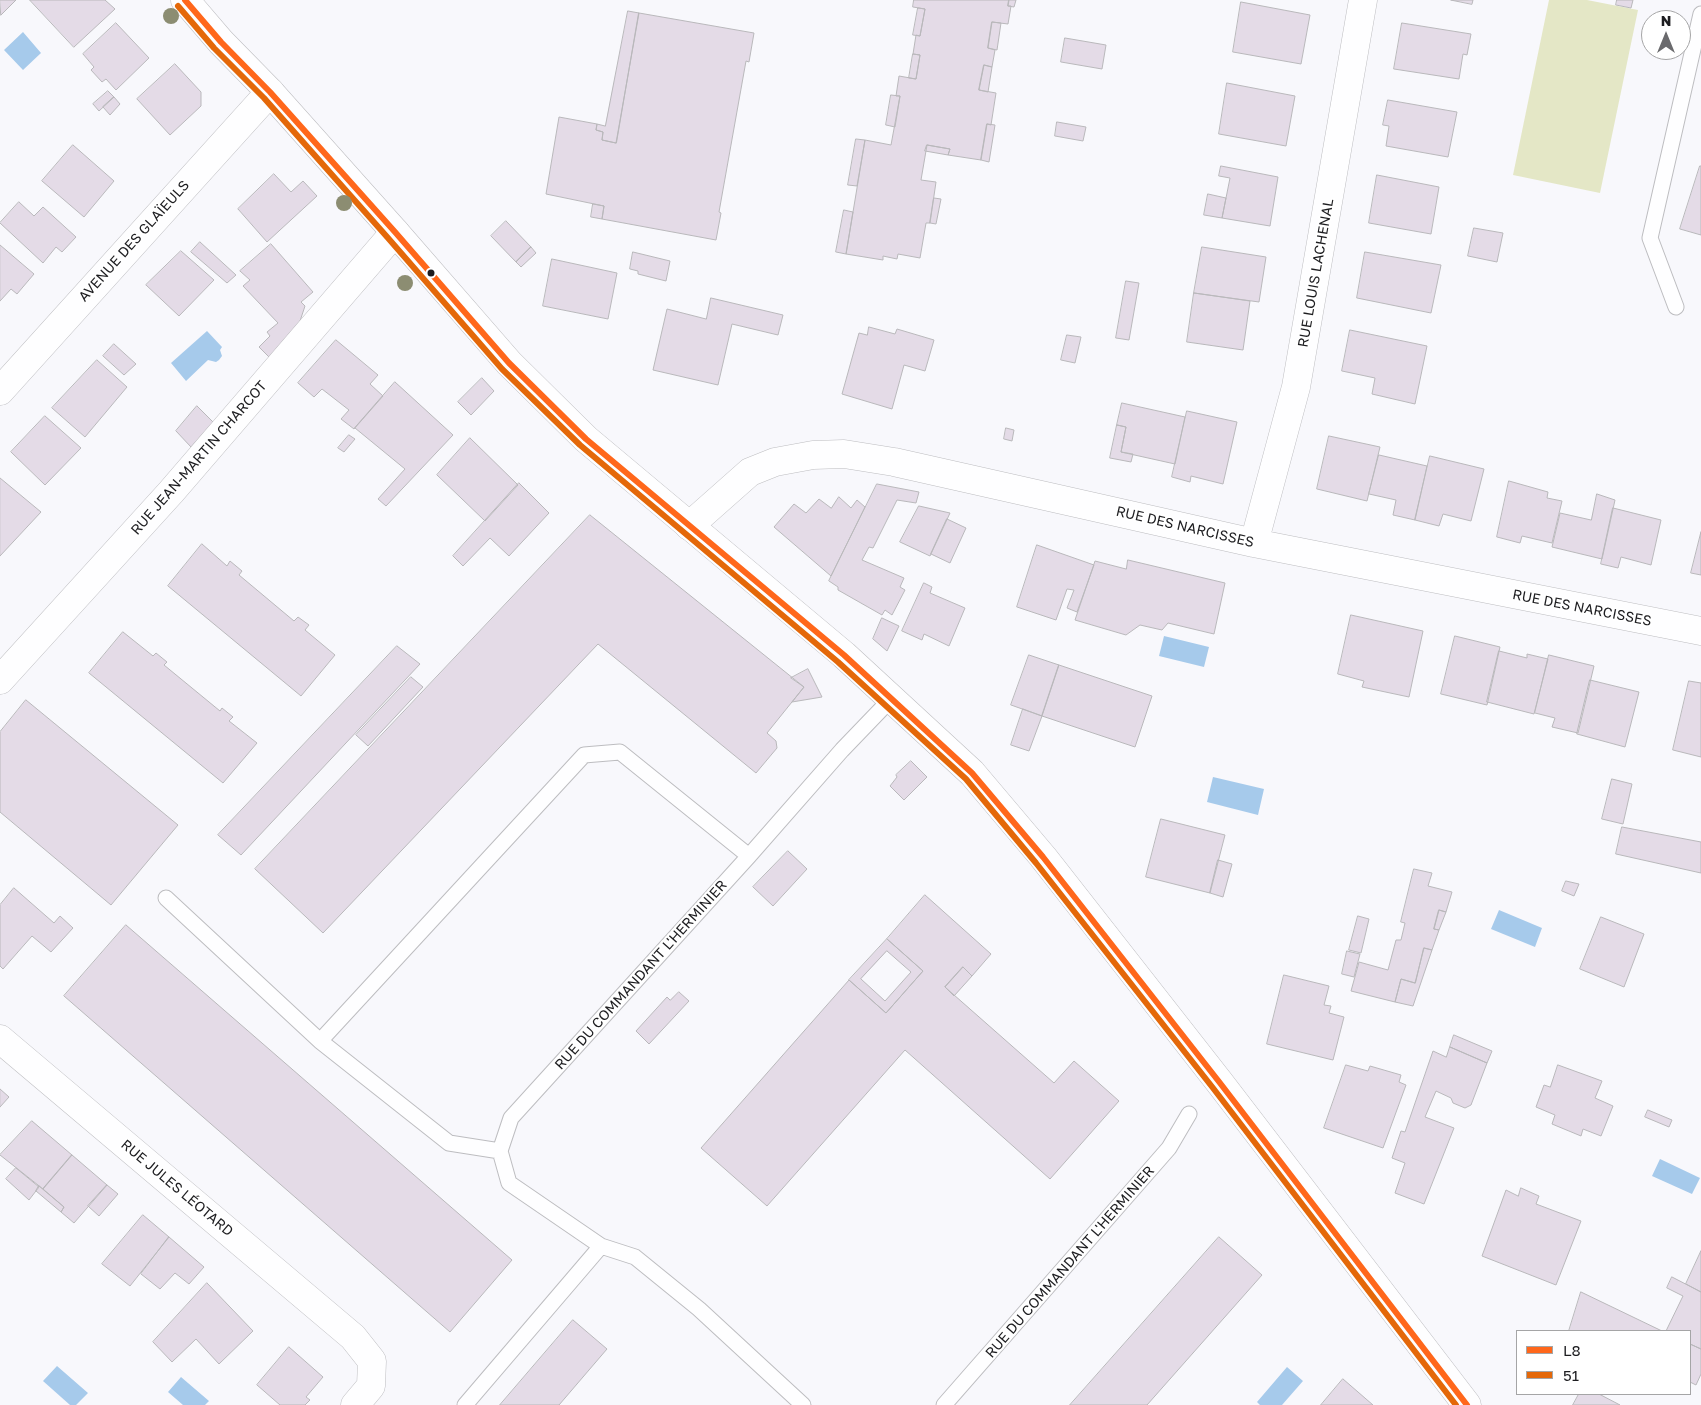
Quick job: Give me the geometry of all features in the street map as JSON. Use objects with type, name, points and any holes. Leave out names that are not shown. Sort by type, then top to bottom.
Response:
[{"type":"street","points":[[185,0],[395,232],[509,363],[586,439],[844,655],[972,773],[1043,857],[1220,1083],[1467,1405]]},
{"type":"street","name":"RUE LOUIS LACHENAL","points":[[1254,543],[1296,387],[1363,0]]},
{"type":"street","name":"AVENUE DES GLAÏEULS","points":[[0,391],[270,92]]},
{"type":"street","name":"RUE JEAN-MARTIN CHARCOT","points":[[0,680],[171,492],[395,232]]},
{"type":"street","name":"RUE DES NARCISSES","points":[[689,526],[750,472],[775,462],[814,455],[844,454],[894,462],[1254,543],[1701,631]]},
{"type":"street","name":"RUE JULES LÉOTARD","points":[[0,1040],[353,1337],[372,1361],[371,1386],[355,1405]]},
{"type":"lane","points":[[1676,307],[1650,238],[1701,14]]},
{"type":"lane","name":"RUE DU COMMANDANT L'HERMINIER","points":[[500,1151],[512,1118],[749,856],[842,750],[892,698]]},
{"type":"lane","points":[[320,1041],[584,755],[620,752],[749,856]]},
{"type":"lane","points":[[166,898],[320,1041],[449,1143],[500,1151],[509,1184],[601,1246],[635,1257],[699,1309],[803,1405]]},
{"type":"lane","name":"RUE DU COMMANDANT L'HERMINIER","points":[[944,1405],[1169,1148],[1190,1114]]},
{"type":"lane","points":[[465,1405],[601,1246]]},
{"type":"green space","points":[[1549,0],[1587,0],[1638,10],[1600,193],[1513,175]]},
{"type":"water","points":[[23,32],[41,53],[23,70],[4,50]]},
{"type":"water","points":[[207,331],[222,347],[220,350],[222,356],[216,362],[208,360],[186,381],[171,363]]},
{"type":"water","points":[[1164,636],[1209,647],[1204,667],[1159,656]]},
{"type":"water","points":[[1213,777],[1264,789],[1258,815],[1207,802]]},
{"type":"water","points":[[1499,910],[1542,928],[1535,947],[1491,929]]},
{"type":"water","points":[[1660,1159],[1700,1178],[1692,1194],[1652,1176]]},
{"type":"water","points":[[57,1366],[88,1393],[76,1405],[70,1405],[43,1381]]},
{"type":"water","points":[[1287,1367],[1303,1381],[1282,1405],[1260,1405],[1257,1402]]},
{"type":"water","points":[[181,1377],[209,1401],[205,1405],[183,1405],[168,1392]]},
{"type":"building","points":[[0,0],[16,0],[1,15]]},
{"type":"building","points":[[30,0],[105,0],[115,9],[74,47]]},
{"type":"building","points":[[914,0],[1009,0],[1008,6],[1011,6],[1008,24],[992,22],[988,48],[995,50],[992,67],[984,65],[979,90],[996,93],[991,125],[987,124],[981,160],[948,155],[950,149],[927,145],[921,180],[936,182],[930,223],[926,223],[920,258],[898,254],[897,259],[883,256],[883,260],[846,254],[865,140],[891,145],[900,96],[896,96],[899,76],[916,79],[920,55],[913,54],[916,35],[920,36],[925,9],[913,7]]},
{"type":"building","points":[[1009,0],[1016,0],[1014,7],[1008,6]]},
{"type":"building","points":[[1451,0],[1473,0],[1472,4]]},
{"type":"building","points":[[1617,0],[1633,0],[1631,8],[1616,5]]},
{"type":"building","points":[[1241,2],[1310,15],[1301,64],[1233,52]]},
{"type":"building","points":[[918,8],[925,9],[920,36],[913,35]]},
{"type":"building","points":[[628,11],[639,13],[616,143],[602,140],[603,132],[596,130],[597,124],[605,126]]},
{"type":"building","points":[[639,13],[754,33],[749,62],[746,61],[719,212],[721,213],[716,240],[602,219],[604,206],[546,194],[559,117],[597,124],[596,130],[603,132],[602,140],[616,143]]},
{"type":"building","points":[[992,22],[1001,23],[997,50],[988,48]]},
{"type":"building","points":[[116,23],[149,58],[116,90],[106,79],[102,82],[91,70],[94,67],[83,54]]},
{"type":"building","points":[[1402,23],[1471,34],[1467,55],[1463,54],[1459,79],[1394,69]]},
{"type":"building","points":[[1065,38],[1106,45],[1102,69],[1061,62]]},
{"type":"building","points":[[913,54],[920,55],[916,79],[909,78]]},
{"type":"building","points":[[175,64],[201,92],[201,106],[170,135],[137,99]]},
{"type":"building","points":[[984,65],[992,67],[988,92],[979,90]]},
{"type":"building","points":[[1227,83],[1295,96],[1286,146],[1219,134]]},
{"type":"building","points":[[108,91],[114,97],[99,111],[93,104]]},
{"type":"building","points":[[891,95],[900,96],[895,127],[886,125]]},
{"type":"building","points":[[114,97],[120,104],[110,115],[103,107]]},
{"type":"building","points":[[1388,100],[1457,112],[1448,157],[1386,146],[1389,126],[1383,125]]},
{"type":"building","points":[[1057,122],[1086,127],[1083,141],[1055,136]]},
{"type":"building","points":[[987,124],[995,125],[989,162],[981,160]]},
{"type":"building","points":[[856,139],[865,140],[857,186],[848,185]]},
{"type":"building","points":[[73,145],[114,181],[84,217],[42,181]]},
{"type":"building","points":[[927,145],[950,149],[948,155],[925,151]]},
{"type":"building","points":[[1221,166],[1278,177],[1270,226],[1222,218],[1230,178],[1219,176]]},
{"type":"building","points":[[1701,166],[1701,235],[1680,229]]},
{"type":"building","points":[[274,174],[291,192],[303,181],[317,196],[267,242],[238,209]]},
{"type":"building","points":[[1377,175],[1439,187],[1431,234],[1369,223]]},
{"type":"building","points":[[1208,194],[1226,198],[1222,218],[1204,215]]},
{"type":"building","points":[[934,198],[941,199],[936,224],[930,223]]},
{"type":"building","points":[[19,202],[34,216],[43,207],[76,237],[62,252],[56,247],[43,263],[0,223]]},
{"type":"building","points":[[593,204],[604,206],[602,219],[591,217]]},
{"type":"building","points":[[844,210],[853,212],[846,254],[836,252]]},
{"type":"building","points":[[506,221],[531,247],[516,262],[491,236]]},
{"type":"building","points":[[1474,228],[1503,233],[1497,262],[1468,256]]},
{"type":"building","points":[[200,242],[236,275],[227,283],[191,252]]},
{"type":"building","points":[[271,244],[313,292],[301,302],[305,306],[300,321],[269,357],[259,347],[270,336],[267,332],[278,323],[243,286],[250,280],[240,271]]},
{"type":"building","points":[[0,245],[34,274],[17,294],[11,289],[0,301]]},
{"type":"building","points":[[531,247],[536,253],[521,267],[516,262]]},
{"type":"building","points":[[1202,247],[1266,257],[1259,302],[1194,293]]},
{"type":"building","points":[[181,251],[214,280],[179,316],[146,285]]},
{"type":"building","points":[[633,252],[670,261],[666,281],[638,274],[638,271],[630,269]]},
{"type":"building","points":[[1365,252],[1441,265],[1431,313],[1357,298]]},
{"type":"building","points":[[552,259],[617,273],[608,319],[543,306]]},
{"type":"building","points":[[1126,281],[1139,283],[1129,340],[1116,338]]},
{"type":"building","points":[[1194,293],[1250,301],[1243,350],[1187,342]]},
{"type":"building","points":[[711,298],[783,315],[778,335],[732,324],[718,385],[653,370],[667,309],[706,319]]},
{"type":"building","points":[[869,327],[895,334],[897,329],[934,340],[925,371],[904,365],[892,409],[842,394],[859,333],[867,335]]},
{"type":"building","points":[[1350,330],[1427,346],[1415,404],[1372,394],[1375,378],[1342,371]]},
{"type":"building","points":[[1067,335],[1081,337],[1075,363],[1061,360]]},
{"type":"building","points":[[336,340],[378,375],[370,384],[383,396],[354,429],[341,419],[349,410],[322,389],[314,397],[298,383]]},
{"type":"building","points":[[114,344],[136,364],[124,375],[103,356]]},
{"type":"building","points":[[97,360],[127,387],[85,437],[52,408]]},
{"type":"building","points":[[482,378],[494,391],[471,415],[458,402]]},
{"type":"building","points":[[395,382],[453,435],[386,506],[378,499],[405,469],[355,428]]},
{"type":"building","points":[[1122,403],[1185,417],[1175,464],[1121,452],[1126,427],[1117,425]]},
{"type":"building","points":[[197,406],[213,422],[191,447],[176,431]]},
{"type":"building","points":[[1187,411],[1237,422],[1223,484],[1191,476],[1190,482],[1172,477]]},
{"type":"building","points":[[45,416],[81,448],[45,485],[11,452]]},
{"type":"building","points":[[1117,425],[1126,427],[1121,452],[1133,454],[1131,462],[1110,458]]},
{"type":"building","points":[[1006,428],[1014,430],[1012,441],[1004,439]]},
{"type":"building","points":[[349,435],[355,439],[344,452],[338,448]]},
{"type":"building","points":[[1329,436],[1380,447],[1367,501],[1317,489]]},
{"type":"building","points":[[470,438],[518,485],[485,521],[437,475]]},
{"type":"building","points":[[1379,455],[1427,466],[1415,520],[1393,515],[1396,500],[1369,494]]},
{"type":"building","points":[[1430,456],[1484,469],[1471,521],[1443,514],[1439,526],[1415,520]]},
{"type":"building","points":[[0,478],[41,512],[0,556]]},
{"type":"building","points":[[1509,481],[1548,492],[1547,498],[1562,501],[1552,543],[1522,536],[1520,543],[1497,537]]},
{"type":"building","points":[[519,483],[549,513],[509,556],[490,538],[463,566],[453,556]]},
{"type":"building","points":[[877,484],[919,492],[916,503],[897,500],[873,548],[869,547],[862,560],[904,578],[900,587],[905,590],[892,615],[885,610],[882,615],[838,590],[838,587],[829,581]]},
{"type":"building","points":[[1597,494],[1615,500],[1602,559],[1552,547],[1560,513],[1591,520]]},
{"type":"building","points":[[839,497],[851,508],[857,500],[865,507],[831,576],[774,527],[794,504],[806,513],[819,499],[831,508]]},
{"type":"building","points":[[919,506],[950,513],[930,556],[900,542]]},
{"type":"building","points":[[1613,508],[1661,520],[1651,565],[1621,557],[1618,568],[1601,564]]},
{"type":"building","points":[[590,515],[804,687],[767,733],[776,741],[777,748],[756,773],[598,644],[323,933],[255,869]]},
{"type":"building","points":[[947,519],[966,528],[950,563],[931,554]]},
{"type":"building","points":[[1701,532],[1701,575],[1691,573]]},
{"type":"building","points":[[202,544],[227,566],[230,561],[242,571],[239,575],[294,621],[298,617],[309,625],[305,630],[335,655],[301,696],[168,586]]},
{"type":"building","points":[[1037,545],[1094,565],[1077,612],[1067,608],[1074,590],[1067,589],[1056,620],[1017,607]]},
{"type":"building","points":[[1128,560],[1225,583],[1214,634],[1168,623],[1162,630],[1140,625],[1126,635],[1075,620],[1095,561],[1126,569]]},
{"type":"building","points":[[924,583],[932,587],[930,593],[965,608],[949,646],[924,634],[922,640],[902,631]]},
{"type":"building","points":[[1351,615],[1423,631],[1409,697],[1362,687],[1364,681],[1338,674]]},
{"type":"building","points":[[882,618],[899,626],[887,651],[873,639]]},
{"type":"building","points":[[123,632],[153,656],[156,653],[167,662],[164,665],[220,711],[222,708],[233,717],[229,721],[257,743],[223,783],[89,673]]},
{"type":"building","points":[[1455,636],[1500,647],[1487,705],[1441,694]]},
{"type":"building","points":[[397,646],[420,664],[241,855],[218,835]]},
{"type":"building","points":[[1499,651],[1527,658],[1527,654],[1548,659],[1534,714],[1487,702]]},
{"type":"building","points":[[1029,655],[1059,665],[1042,716],[1011,705]]},
{"type":"building","points":[[1549,655],[1594,666],[1578,733],[1552,727],[1555,718],[1535,713]]},
{"type":"building","points":[[1059,665],[1152,696],[1135,747],[1042,716]]},
{"type":"building","points":[[808,669],[822,697],[792,702],[804,687],[791,678]]},
{"type":"building","points":[[411,677],[423,687],[368,746],[356,735]]},
{"type":"building","points":[[1590,680],[1639,692],[1625,747],[1577,734]]},
{"type":"building","points":[[1689,681],[1701,683],[1701,757],[1673,750]]},
{"type":"building","points":[[26,700],[178,825],[111,905],[0,812],[0,732]]},
{"type":"building","points":[[1023,709],[1042,716],[1029,751],[1011,745]]},
{"type":"building","points":[[911,761],[927,777],[904,800],[890,786],[897,777],[896,775]]},
{"type":"building","points":[[1612,779],[1632,784],[1623,824],[1602,819]]},
{"type":"building","points":[[1161,819],[1225,835],[1210,893],[1146,877]]},
{"type":"building","points":[[1622,827],[1701,842],[1701,873],[1616,854]]},
{"type":"building","points":[[788,851],[807,869],[773,906],[753,887]]},
{"type":"building","points":[[1218,860],[1232,864],[1223,897],[1210,893]]},
{"type":"building","points":[[1414,869],[1432,873],[1428,886],[1452,892],[1446,912],[1439,910],[1434,929],[1439,930],[1432,950],[1424,948],[1415,983],[1401,979],[1395,1002],[1351,991],[1359,962],[1388,970],[1396,940],[1401,940],[1405,923],[1401,922]]},
{"type":"building","points":[[1566,881],[1579,884],[1574,896],[1562,891]]},
{"type":"building","points":[[14,888],[54,923],[60,916],[73,928],[51,952],[32,936],[3,969],[0,966],[0,905]]},
{"type":"building","points":[[925,895],[991,954],[972,976],[963,967],[945,987],[1054,1083],[1074,1061],[1119,1101],[1050,1179],[905,1050],[767,1206],[701,1148],[849,980],[886,1013],[923,971],[887,939]]},
{"type":"building","points":[[1439,910],[1446,912],[1439,930],[1434,929]]},
{"type":"building","points":[[1358,916],[1369,919],[1361,953],[1349,950]]},
{"type":"building","points":[[1601,917],[1644,934],[1624,987],[1580,969]]},
{"type":"building","points":[[126,925],[512,1260],[450,1332],[64,996]]},
{"type":"building","points":[[887,939],[923,971],[886,1013],[849,980]],"holes":[[[887,951],[911,972],[885,1001],[861,979]]]},
{"type":"building","points":[[1424,948],[1432,950],[1413,1006],[1395,1002],[1401,979],[1415,983]]},
{"type":"building","points":[[1347,951],[1360,954],[1354,977],[1342,974]]},
{"type":"building","points":[[963,967],[972,976],[954,996],[945,987]]},
{"type":"building","points":[[1284,975],[1329,986],[1324,1005],[1331,1006],[1329,1013],[1344,1017],[1333,1060],[1267,1044]]},
{"type":"building","points":[[679,992],[689,1001],[649,1044],[636,1031],[667,997],[670,1000]]},
{"type":"building","points":[[1454,1035],[1492,1051],[1487,1063],[1450,1047]]},
{"type":"building","points":[[1450,1047],[1487,1063],[1471,1105],[1465,1108],[1453,1103],[1451,1098],[1436,1091],[1425,1117],[1454,1128],[1424,1204],[1395,1193],[1405,1163],[1392,1158],[1401,1131],[1405,1132],[1433,1051],[1446,1057]]},
{"type":"building","points":[[1346,1065],[1368,1071],[1370,1066],[1401,1075],[1399,1082],[1406,1085],[1383,1148],[1324,1128]]},
{"type":"building","points":[[1558,1065],[1602,1081],[1595,1098],[1613,1106],[1601,1136],[1583,1129],[1581,1136],[1552,1124],[1555,1115],[1536,1107],[1544,1085],[1550,1087]]},
{"type":"building","points":[[0,1089],[9,1097],[0,1107]]},
{"type":"building","points":[[1648,1110],[1672,1120],[1669,1127],[1645,1117]]},
{"type":"building","points":[[32,1121],[72,1155],[43,1189],[0,1155]]},
{"type":"building","points":[[72,1155],[107,1185],[74,1223],[61,1212],[64,1207],[43,1189]]},
{"type":"building","points":[[16,1168],[39,1187],[29,1200],[6,1179]]},
{"type":"building","points":[[107,1185],[118,1194],[99,1216],[88,1206]]},
{"type":"building","points":[[39,1186],[64,1207],[61,1212],[36,1191]]},
{"type":"building","points":[[1521,1188],[1539,1196],[1536,1204],[1581,1221],[1556,1285],[1482,1256],[1506,1190],[1518,1196]]},
{"type":"building","points":[[143,1215],[169,1237],[130,1286],[102,1264]]},
{"type":"building","points":[[169,1237],[204,1267],[189,1284],[175,1273],[160,1289],[141,1274]]},
{"type":"building","points":[[1219,1237],[1262,1275],[1147,1405],[1070,1405]]},
{"type":"building","points":[[1701,1251],[1701,1292],[1686,1284]]},
{"type":"building","points":[[1672,1277],[1701,1292],[1701,1349],[1691,1344],[1691,1330],[1666,1330],[1683,1296],[1667,1288]]},
{"type":"building","points":[[207,1283],[253,1331],[219,1364],[196,1339],[172,1362],[153,1342]]},
{"type":"building","points":[[1581,1292],[1660,1330],[1569,1330]]},
{"type":"building","points":[[573,1320],[607,1349],[559,1405],[500,1405]]},
{"type":"building","points":[[1691,1344],[1701,1349],[1701,1374],[1696,1385],[1691,1382]]},
{"type":"building","points":[[289,1347],[323,1377],[306,1397],[310,1400],[305,1405],[280,1405],[257,1385]]},
{"type":"building","points":[[1343,1379],[1373,1405],[1321,1405]]},
{"type":"building","points":[[1578,1395],[1601,1395],[1620,1405],[1573,1405]]},
{"type":"transit line","name":"L8","points":[[185,0],[395,232],[509,363],[586,439],[844,655],[972,773],[1043,857],[1220,1083],[1467,1405]]},
{"type":"transit line","name":"51","points":[[178,6],[214,48],[264,98],[502,369],[580,445],[838,662],[966,779],[1036,863],[1213,1088],[1456,1405]]}]
